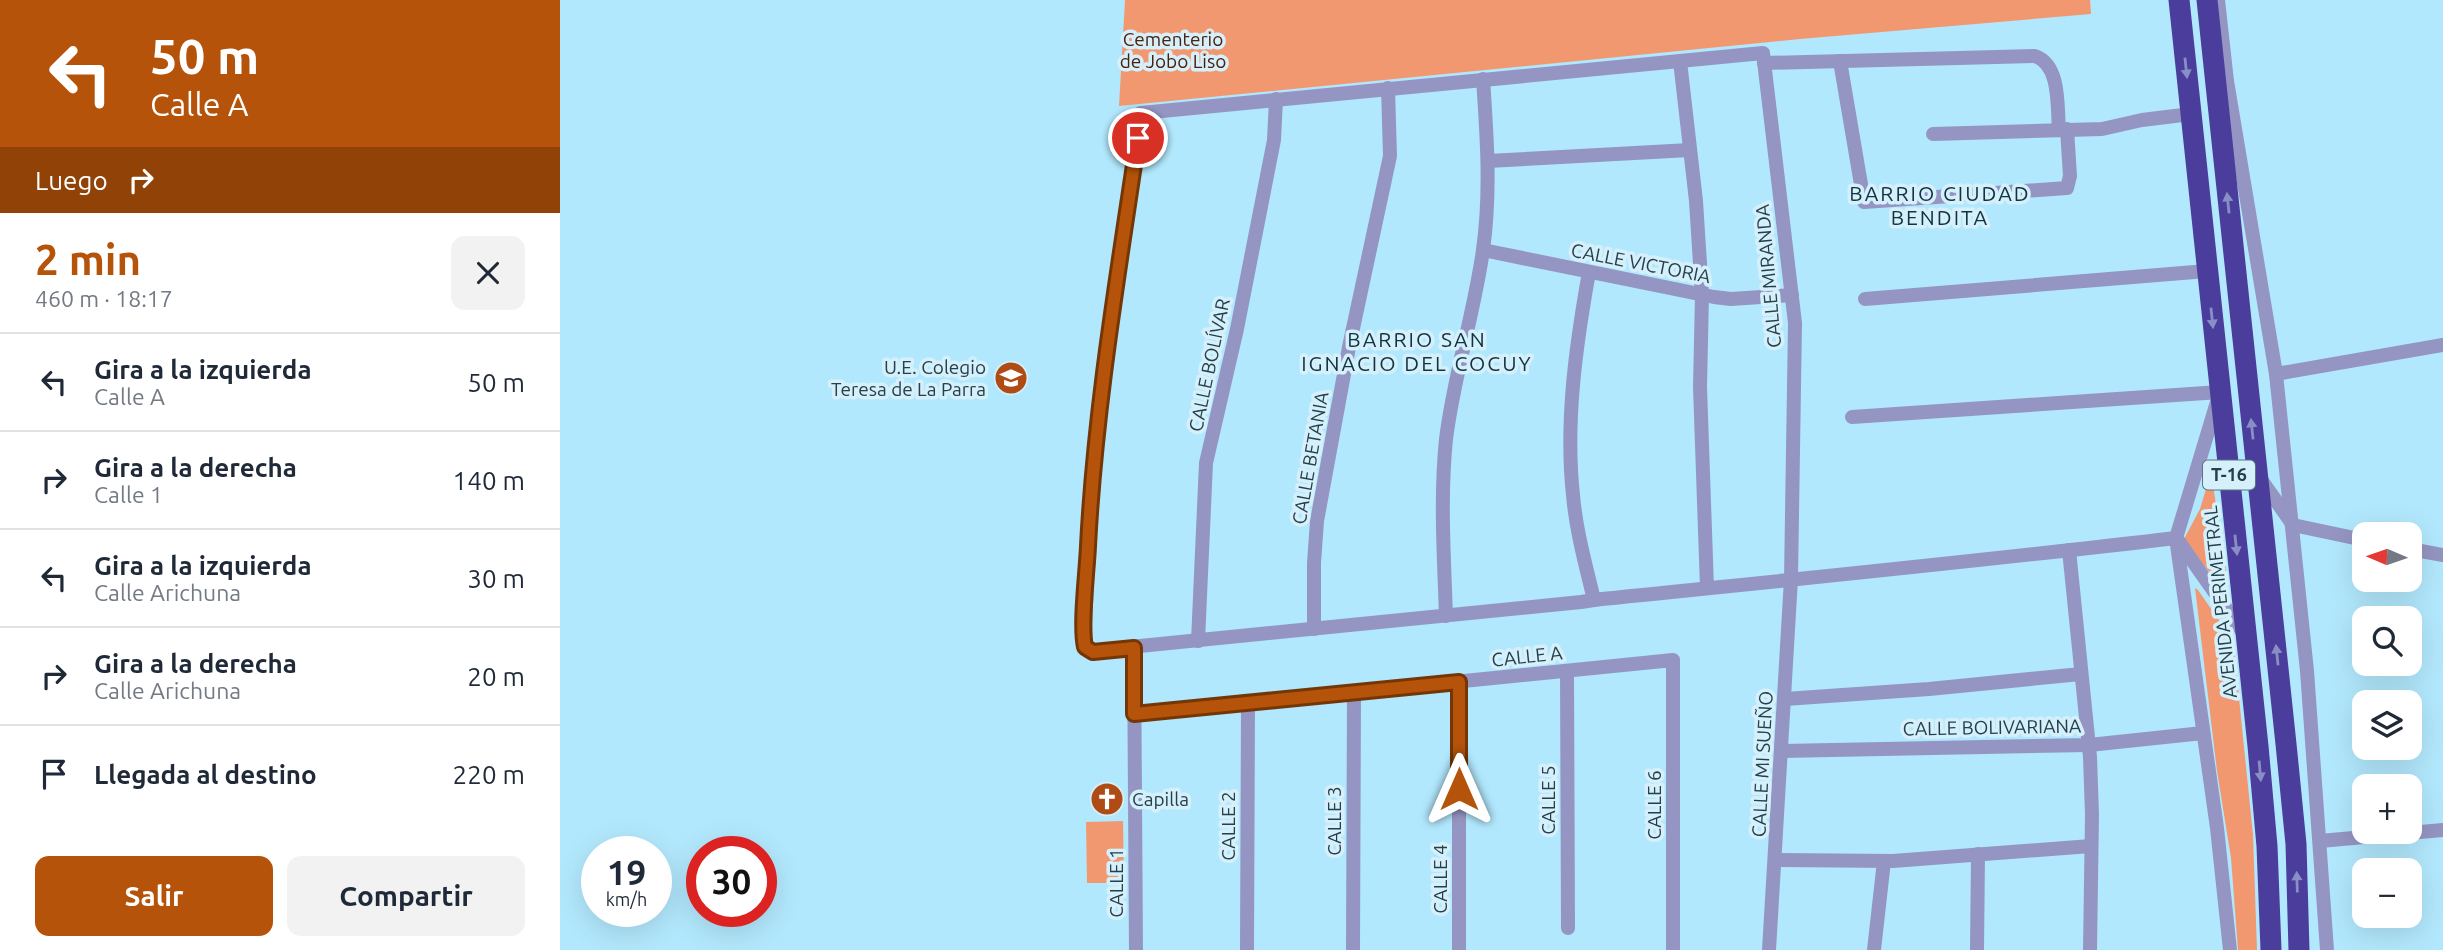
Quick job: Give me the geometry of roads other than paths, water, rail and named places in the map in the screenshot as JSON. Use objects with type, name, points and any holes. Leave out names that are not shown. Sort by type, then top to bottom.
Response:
[{"type":"highway","name":"AVENIDA PERIMETRAL","points":[[2179,0],[2267,846],[2271,950]]},
{"type":"highway","name":"T-16","points":[[2207,0],[2296,844],[2299,950]]},
{"type":"street","points":[[2218,0],[2227,80],[2276,374],[2293,525],[2327,950]]},
{"type":"street","points":[[1840,61],[1864,202],[2067,188],[2070,176],[2052,72],[2044,60],[2035,56],[1840,61],[1764,58],[1680,61],[1142,113],[1100,393],[1094,457],[1085,647],[1090,652],[1134,648],[2176,538]]},
{"type":"street","name":"CALLE MIRANDA","points":[[1764,58],[1795,323],[1791,579]]},
{"type":"street","points":[[1680,61],[1702,295],[1700,387],[1707,588]]},
{"type":"street","points":[[1446,616],[1442,488],[1446,439],[1483,250],[1488,198],[1483,79]]},
{"type":"street","name":"CALLE BETANIA","points":[[1314,629],[1317,521],[1349,346],[1390,156],[1388,88]]},
{"type":"street","name":"CALLE BOLÍVAR","points":[[1198,641],[1206,463],[1237,329],[1275,140],[1276,99]]},
{"type":"street","points":[[1933,134],[2102,129],[2142,120],[2191,114]]},
{"type":"street","points":[[1488,161],[1690,150]]},
{"type":"street","name":"CALLE VICTORIA","points":[[1483,250],[1702,295],[1731,299],[1793,295]]},
{"type":"street","points":[[1865,299],[2207,271]]},
{"type":"street","points":[[1589,272],[1577,354],[1571,457],[1577,526],[1594,600]]},
{"type":"street","points":[[2276,374],[2443,345]]},
{"type":"street","points":[[1852,417],[2220,392],[2176,538]]},
{"type":"street","points":[[2257,474],[2293,525],[2352,537]]},
{"type":"street","points":[[2176,538],[2246,638]]},
{"type":"street","name":"AVENIDA PERIMETRAL","points":[[2176,538],[2217,828],[2230,950]]},
{"type":"street","points":[[2069,550],[2089,745],[2090,950]]},
{"type":"street","points":[[2422,551],[2443,555]]},
{"type":"street","name":"CALLE MI SUEÑO","points":[[1769,950],[1791,579]]},
{"type":"street","name":"CALLE 1","points":[[1134,648],[1136,950]]},
{"type":"street","name":"CALLE A","points":[[1134,714],[1672,660]]},
{"type":"street","name":"CALLE 6","points":[[1672,660],[1674,950]]},
{"type":"street","name":"CALLE 5","points":[[1567,671],[1568,928]]},
{"type":"street","points":[[1785,699],[2081,674]]},
{"type":"street","name":"CALLE 4","points":[[1459,682],[1459,950]]},
{"type":"street","name":"CALLE 3","points":[[1353,950],[1354,692]]},
{"type":"street","name":"CALLE 2","points":[[1247,950],[1248,703]]},
{"type":"street","name":"CALLE BOLIVARIANA","points":[[1782,751],[2089,745],[2203,733]]},
{"type":"street","points":[[2320,841],[2443,830]]},
{"type":"street","points":[[1775,860],[1884,861],[2091,846]]},
{"type":"street","points":[[1977,950],[1978,854]]},
{"type":"street","points":[[1874,950],[1884,861]]},
{"type":"place","name":"U.E. Colegio Teresa de La Parra","points":[[1011,378]]},
{"type":"place","name":"Capilla","points":[[1107,799]]},
{"type":"district","name":"BARRIO CIUDAD BENDITA","points":[[1940,206]]},
{"type":"district","name":"BARRIO SAN IGNACIO DEL COCUY","points":[[1417,352]]},
{"type":"park label","name":"Cementerio de Jobo Liso","points":[[1173,50]]}]
